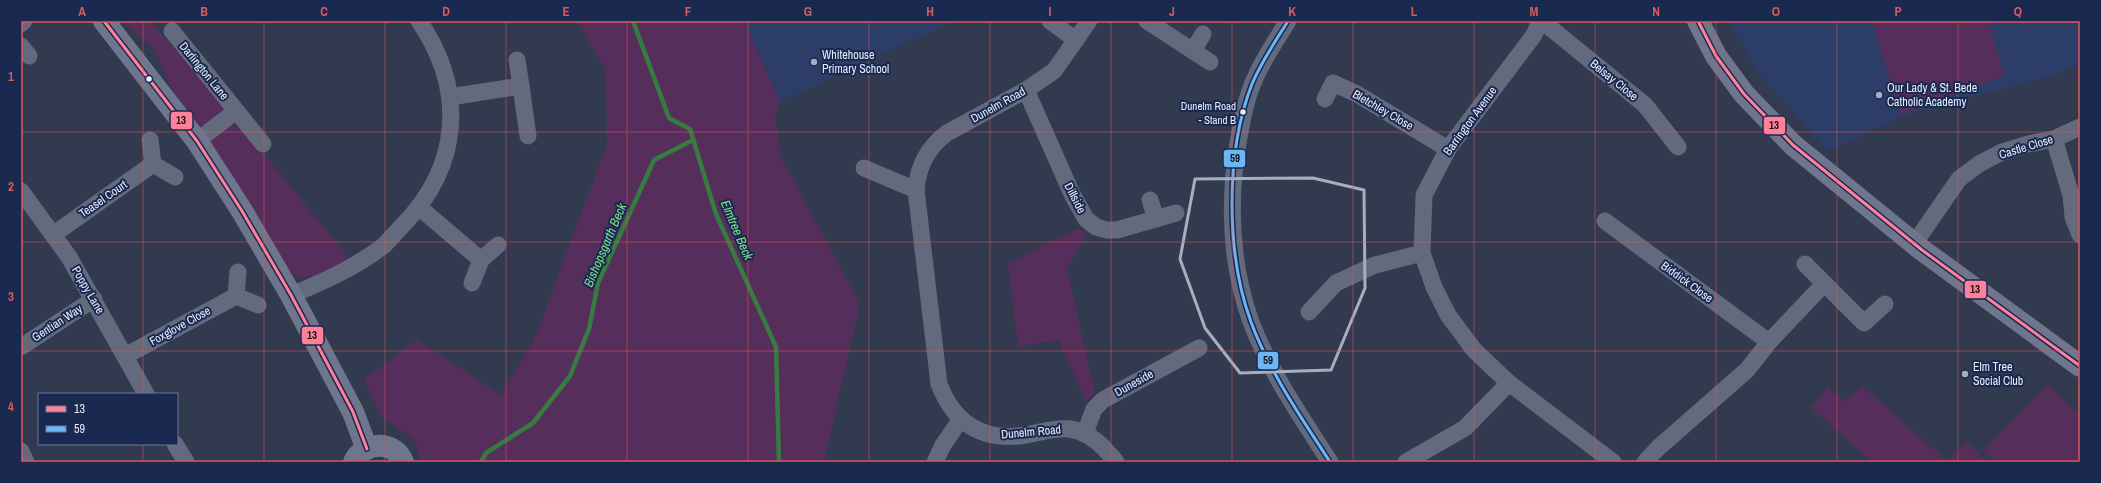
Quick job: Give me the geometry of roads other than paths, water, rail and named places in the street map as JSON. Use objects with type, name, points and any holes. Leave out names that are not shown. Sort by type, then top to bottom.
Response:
[{"type":"street","points":[[21,24],[24,21]]},
{"type":"street","points":[[104,21],[197,141],[242,211],[291,295],[353,412],[361,455],[377,445],[386,446],[399,455],[403,462]]},
{"type":"street","points":[[291,295],[333,277],[366,258],[383,246],[420,208],[433,189],[443,167],[450,141],[450,97],[435,49],[419,21]]},
{"type":"street","points":[[1050,21],[1076,40]]},
{"type":"street","name":"Dunelm Road","points":[[1089,21],[1054,71],[1026,90],[946,133],[936,141],[921,164],[917,175],[916,190],[939,384],[944,397],[961,419],[984,433],[1000,436],[1019,436],[1052,429],[1070,429],[1085,433],[1100,444],[1116,462]]},
{"type":"street","points":[[1147,21],[1210,62]]},
{"type":"street","points":[[1288,21],[1255,76],[1243,112],[1232,185],[1232,239],[1240,287],[1255,330],[1283,389],[1329,462]]},
{"type":"street","name":"Belsay Close","points":[[1541,21],[1645,105],[1678,147]]},
{"type":"street","name":"Barrington Avenue","points":[[1541,21],[1534,35],[1448,149],[1424,195],[1422,253],[1434,287],[1448,315],[1474,350],[1509,383],[1613,462]]},
{"type":"street","points":[[1698,21],[1716,56],[1744,94],[1793,145],[1914,244],[1961,280],[2078,364]]},
{"type":"street","name":"Darlington Lane","points":[[172,31],[263,144]]},
{"type":"street","points":[[1193,51],[1203,34]]},
{"type":"street","points":[[517,60],[528,136]]},
{"type":"street","name":"Bletchley Close","points":[[1325,99],[1333,83],[1357,94],[1448,149]]},
{"type":"street","points":[[450,97],[521,86]]},
{"type":"street","name":"Dillside","points":[[1026,90],[1072,194],[1086,219],[1096,226],[1106,230],[1117,230],[1176,213]]},
{"type":"street","name":"Darlington Lane","points":[[197,141],[236,111]]},
{"type":"street","name":"Castle Close","points":[[1914,244],[1959,179],[1979,164],[2002,152],[2028,144],[2054,139],[2080,127]]},
{"type":"street","points":[[2054,139],[2071,195],[2073,217],[2080,235]]},
{"type":"street","points":[[150,140],[153,164],[175,177]]},
{"type":"street","name":"Teasel Court","points":[[54,234],[153,164]]},
{"type":"street","points":[[864,168],[916,190]]},
{"type":"street","name":"Poppy Lane","points":[[21,191],[54,234],[94,299],[145,393]]},
{"type":"street","points":[[1150,200],[1156,219]]},
{"type":"street","points":[[420,208],[481,260]]},
{"type":"street","name":"Biddick Close","points":[[1605,221],[1769,342]]},
{"type":"street","points":[[472,283],[481,260],[498,245]]},
{"type":"street","points":[[1309,312],[1336,283],[1375,265],[1422,253]]},
{"type":"street","points":[[1805,264],[1864,323],[1885,304]]},
{"type":"street","points":[[238,272],[236,296],[258,305]]},
{"type":"street","points":[[1645,462],[1658,448],[1747,370],[1769,342],[1824,284]]},
{"type":"street","name":"Foxglove Close","points":[[124,356],[236,296]]},
{"type":"street","name":"Gentian Way","points":[[21,347],[94,299]]},
{"type":"street","name":"Duneside","points":[[1085,433],[1094,409],[1103,400],[1199,348]]},
{"type":"street","points":[[1406,462],[1465,428],[1509,383]]},
{"type":"street","points":[[935,462],[943,445],[961,419]]},
{"type":"street","points":[[176,445],[186,462]]},
{"type":"street","points":[[21,451],[26,462]]},
{"type":"waterway","name":"Elmtree Beck","points":[[633,21],[669,118],[690,129],[716,214],[776,347],[779,462]]},
{"type":"waterway","name":"Bishopsgarth Beck","points":[[481,462],[486,453],[533,423],[570,376],[589,329],[598,283],[654,160],[693,140]]},
{"type":"place","name":"Whitehouse Primary School","points":[[814,62]]},
{"type":"place","name":"Our Lady & St. Bede Catholic Academy","points":[[1879,95]]},
{"type":"place","name":"Dunelm Road - Stand B","points":[[1243,112]]},
{"type":"place","name":"Elm Tree Social Club","points":[[1965,374]]}]
